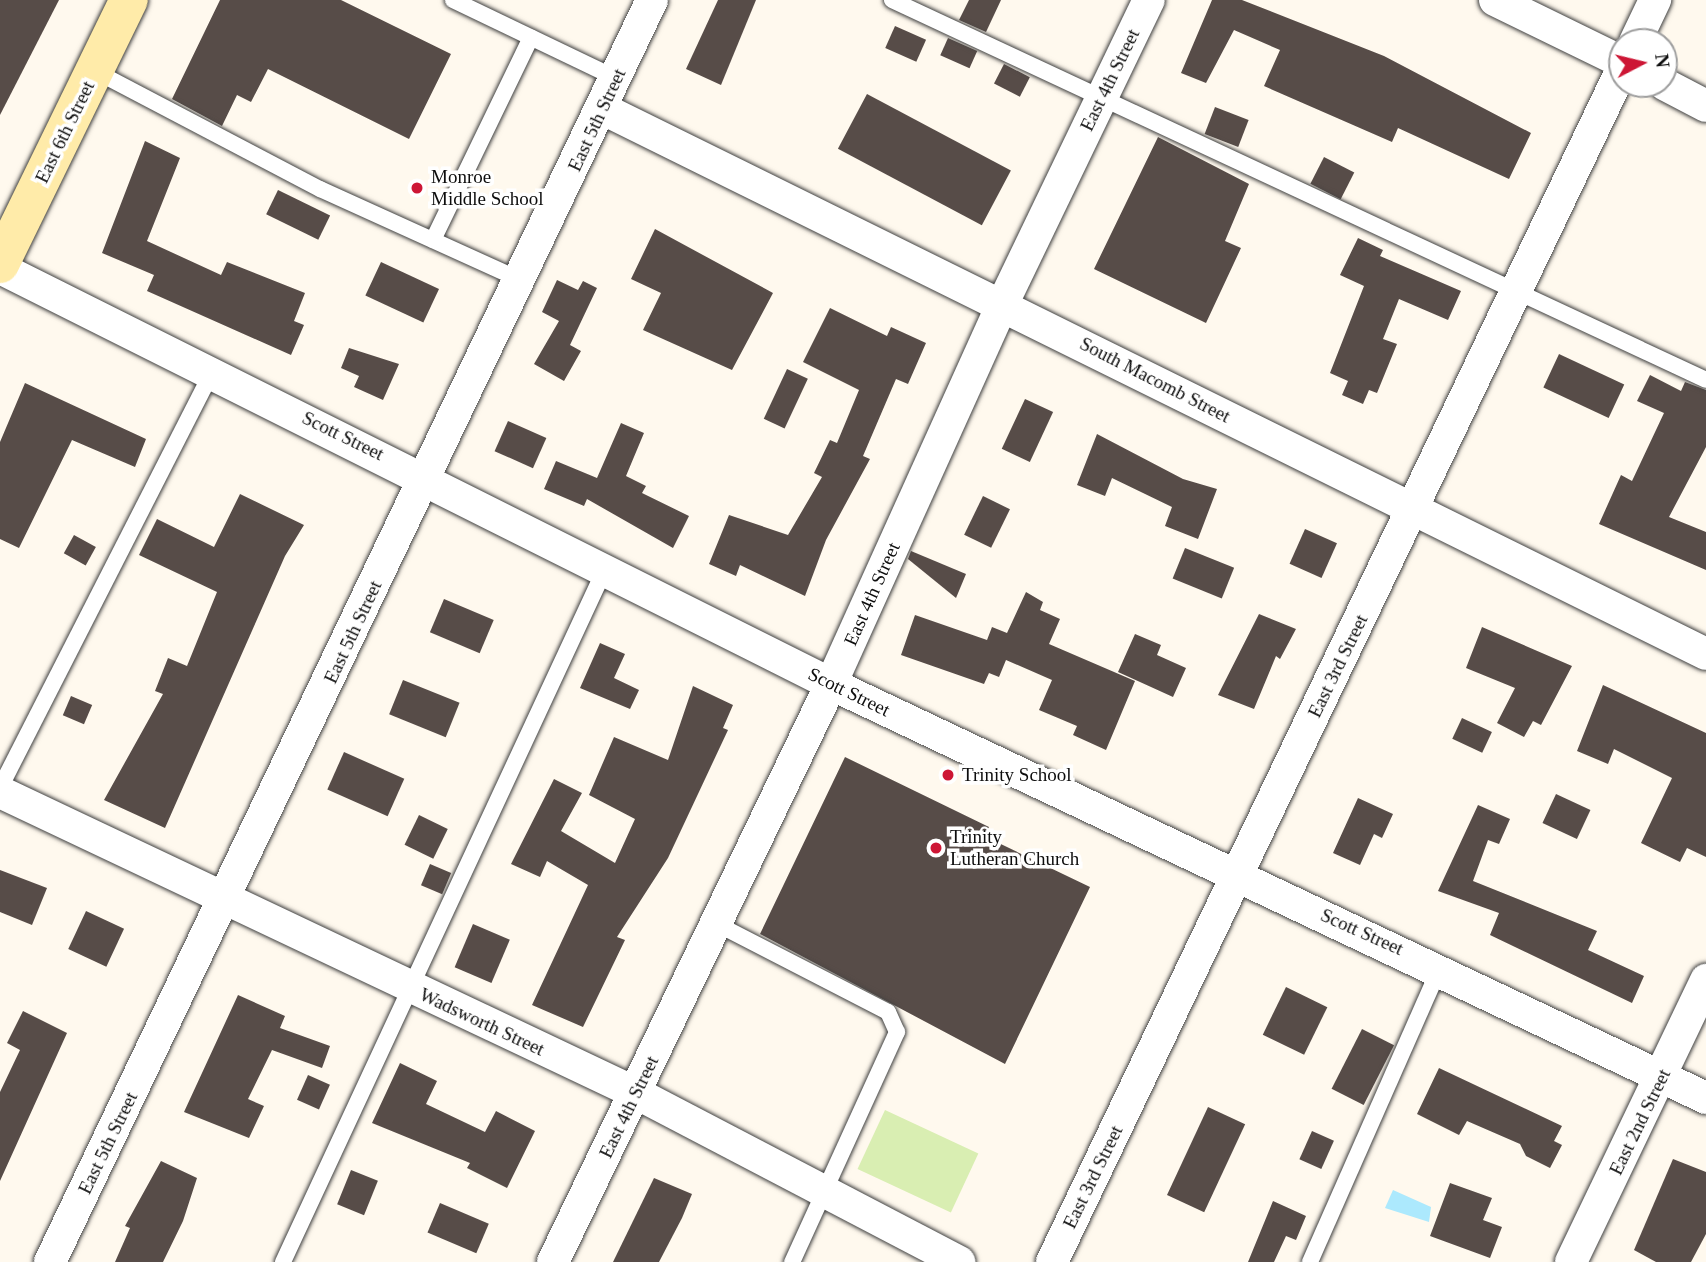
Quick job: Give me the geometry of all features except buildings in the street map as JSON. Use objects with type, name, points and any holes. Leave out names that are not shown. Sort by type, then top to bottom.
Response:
[{"type":"street","name":"East 6th Street","points":[[0,266],[129,0]]},
{"type":"street","name":"East 5th Street","points":[[50,1262],[225,903],[603,109],[652,0]]},
{"type":"street","name":"East 4th Street","points":[[553,1262],[831,684],[1003,303],[1149,0]]},
{"type":"street","points":[[1495,0],[1608,55]]},
{"type":"street","points":[[1642,28],[1655,0]]},
{"type":"street","points":[[1678,91],[1706,106]]},
{"type":"street","name":"East 3rd Street","points":[[1052,1262],[1608,98]]},
{"type":"street","name":"South Macomb Street","points":[[603,109],[1003,303],[1706,654]]},
{"type":"street","name":"Scott Street","points":[[0,266],[426,477],[831,684],[1237,876],[1440,967],[1706,1098]]},
{"type":"street","name":"Wadsworth Street","points":[[0,790],[225,903],[636,1093],[825,1189],[960,1262]]},
{"type":"street","name":"East 2nd Street","points":[[1571,1262],[1662,1077],[1706,980]]},
{"type":"lane","points":[[453,0],[617,78]]},
{"type":"lane","points":[[892,0],[1100,102],[1706,380]]},
{"type":"lane","points":[[433,240],[531,37]]},
{"type":"lane","points":[[95,71],[433,240],[521,280]]},
{"type":"lane","points":[[0,790],[212,372]]},
{"type":"lane","points":[[284,1262],[415,990],[606,569]]},
{"type":"lane","points":[[717,924],[888,1012],[897,1032],[792,1262]]},
{"type":"lane","points":[[1310,1262],[1440,967]]},
{"type":"green space","points":[[885,1110],[978,1154],[951,1212],[858,1169]]},
{"type":"water","points":[[1393,1190],[1431,1207],[1429,1222],[1385,1208]]},
{"type":"place","name":"Monroe Middle School","points":[[417,188]]},
{"type":"place","name":"Trinity School","points":[[948,775]]},
{"type":"place","name":"Trinity Lutheran Church","points":[[936,848]]}]
